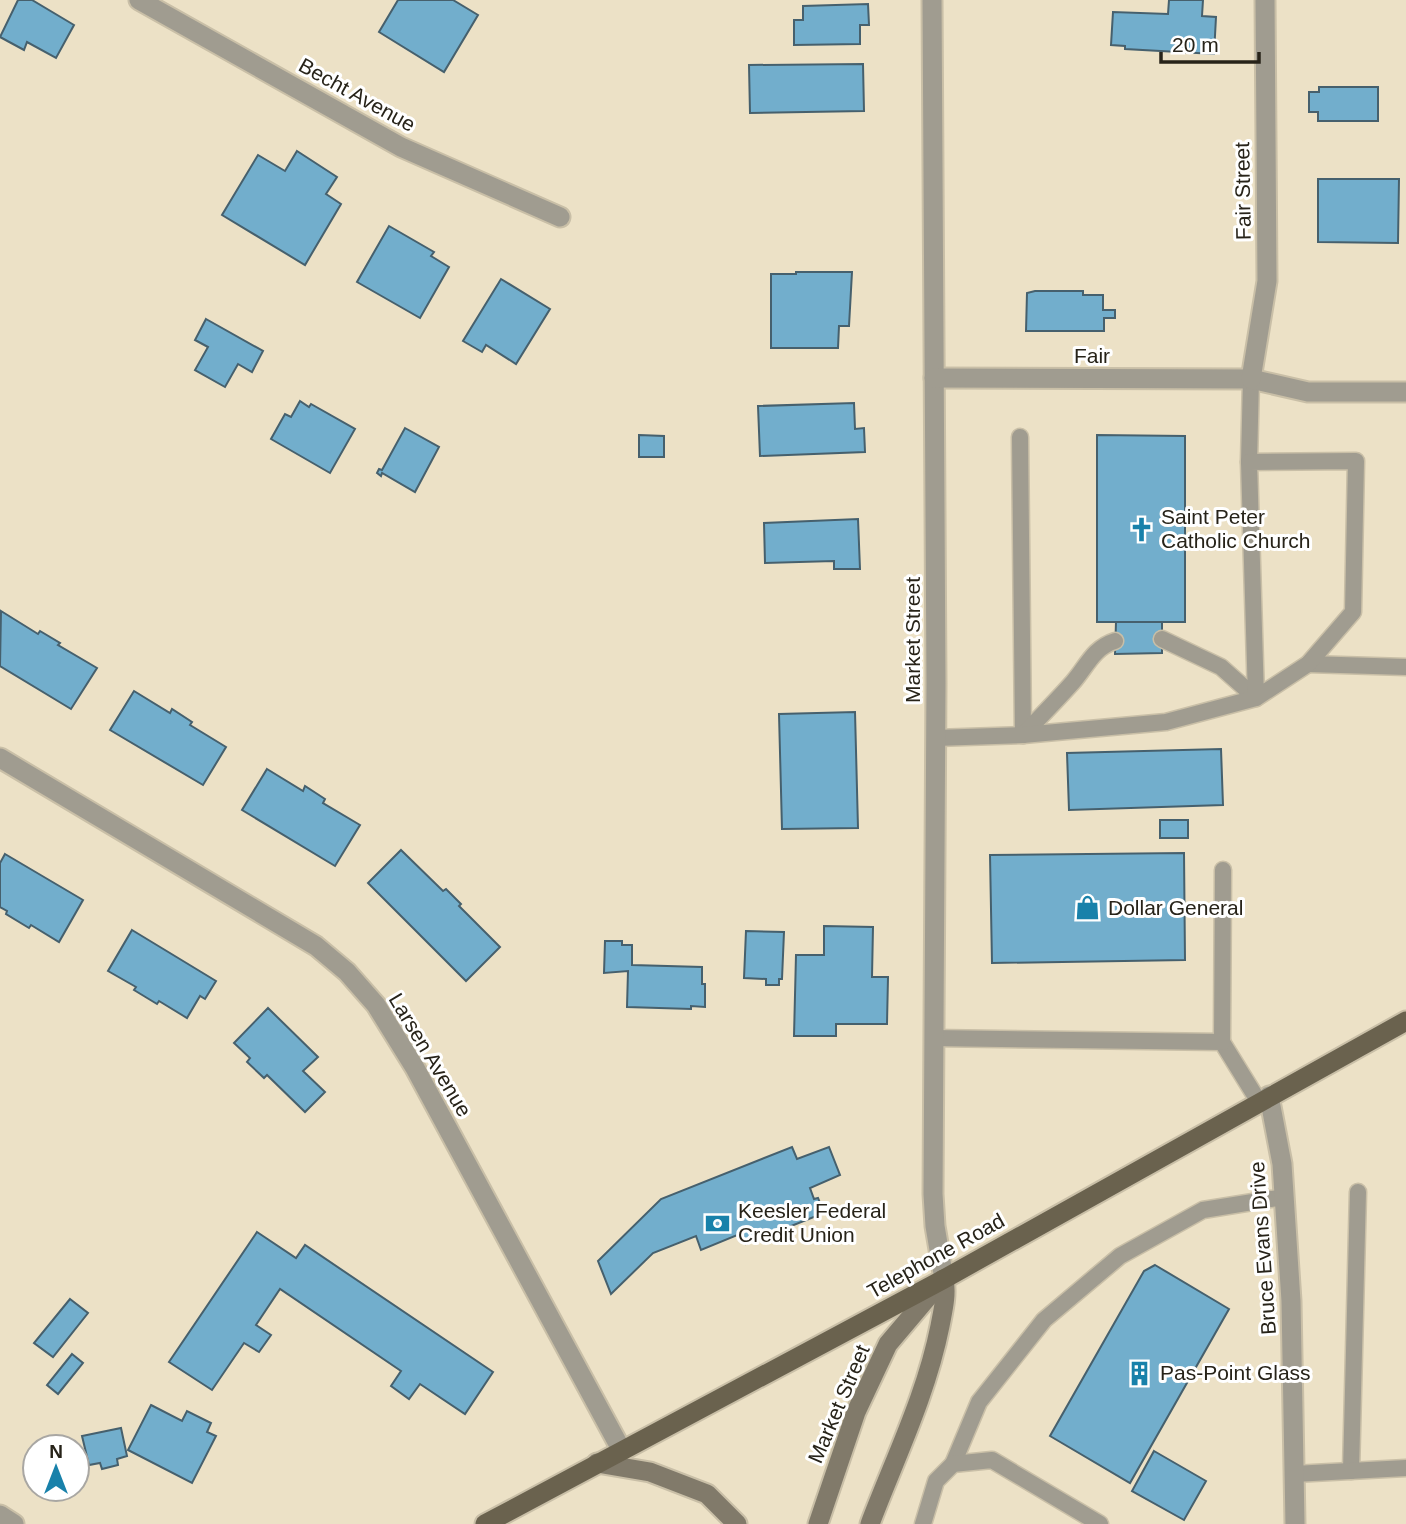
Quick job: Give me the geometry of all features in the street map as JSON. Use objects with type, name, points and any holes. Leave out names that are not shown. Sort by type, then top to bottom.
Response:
[{"type":"main road","name":"Telephone Road","points":[[485,1524],[944,1279],[1406,1021]]},
{"type":"main road","name":"Market Street","points":[[818,1524],[856,1412],[888,1344],[944,1279]]},
{"type":"main road","name":"Market Street","points":[[870,1524],[906,1439],[934,1353],[946,1292],[944,1279]]},
{"type":"main road","points":[[597,1463],[650,1472],[707,1493],[737,1524]]},
{"type":"street","name":"Becht Avenue","points":[[139,0],[401,146],[560,217]]},
{"type":"street","name":"Market Street","points":[[932,0],[935,738],[933,1194],[935,1226],[944,1279]]},
{"type":"street","name":"Fair Street","points":[[1251,379],[1267,281],[1265,0]]},
{"type":"street","name":"Fair","points":[[934,378],[1251,379],[1308,392],[1406,392]]},
{"type":"street","name":"Larsen Avenue","points":[[0,758],[316,946],[347,972],[376,1005],[415,1068],[622,1451]]},
{"type":"street","name":"Bruce Evans Drive","points":[[1264,1099],[1282,1164],[1291,1301],[1295,1524]]},
{"type":"street","points":[[0,1515],[14,1524]]},
{"type":"lane","points":[[1251,379],[1248,462],[1256,698]]},
{"type":"lane","points":[[1020,437],[1023,735]]},
{"type":"lane","points":[[935,738],[1023,735],[1166,722],[1256,698],[1308,664],[1353,612],[1356,461],[1248,462]]},
{"type":"lane","points":[[1162,639],[1222,667],[1256,698]]},
{"type":"lane","points":[[1023,735],[1075,679],[1092,655],[1104,645],[1115,641]]},
{"type":"lane","points":[[1308,664],[1406,667]]},
{"type":"lane","points":[[1223,870],[1222,1042],[1264,1099]]},
{"type":"lane","points":[[933,1038],[1222,1042]]},
{"type":"lane","points":[[1351,1471],[1358,1192]]},
{"type":"lane","points":[[923,1524],[936,1480],[953,1464],[979,1402],[1044,1320],[1120,1256],[1203,1210],[1284,1197]]},
{"type":"lane","points":[[953,1464],[992,1460],[1100,1524]]},
{"type":"lane","points":[[1294,1474],[1406,1468]]},
{"type":"building","points":[[18,0],[32,0],[74,25],[56,58],[27,42],[24,50],[0,37]]},
{"type":"building","points":[[398,0],[453,0],[478,15],[444,72],[379,32]]},
{"type":"building","points":[[1169,0],[1203,0],[1202,16],[1216,17],[1214,54],[1125,49],[1125,46],[1111,45],[1113,12],[1168,14]]},
{"type":"building","points":[[868,4],[869,25],[860,25],[860,44],[794,45],[794,20],[803,20],[803,6]]},
{"type":"building","points":[[863,64],[864,111],[750,113],[749,65]]},
{"type":"building","points":[[1319,87],[1378,87],[1378,121],[1318,121],[1318,112],[1309,112],[1309,92],[1319,92]]},
{"type":"building","points":[[297,151],[337,177],[326,194],[341,204],[305,265],[222,215],[258,155],[285,171]]},
{"type":"building","points":[[1318,179],[1399,179],[1398,243],[1318,242]]},
{"type":"building","points":[[389,226],[434,252],[431,256],[449,267],[420,318],[357,282]]},
{"type":"building","points":[[852,272],[849,326],[839,326],[838,348],[771,348],[771,274]]},
{"type":"building","points":[[501,279],[550,309],[516,364],[486,345],[482,352],[463,341]]},
{"type":"building","points":[[1083,291],[1083,295],[1103,295],[1103,310],[1115,310],[1115,318],[1104,318],[1104,331],[1026,331],[1027,293]]},
{"type":"building","points":[[206,319],[263,351],[252,372],[238,364],[225,387],[195,370],[208,347],[195,340]]},
{"type":"building","points":[[300,401],[309,407],[311,404],[355,429],[330,473],[271,439],[285,414],[291,417]]},
{"type":"building","points":[[854,403],[855,429],[864,428],[865,452],[760,456],[758,406]]},
{"type":"building","points":[[405,428],[439,447],[415,492],[382,473],[381,476],[377,473],[379,469],[382,470]]},
{"type":"building","points":[[639,435],[664,436],[664,457],[639,457]]},
{"type":"building","name":"Saint Peter Catholic Church","points":[[1097,435],[1185,436],[1185,622],[1097,622]]},
{"type":"building","points":[[858,519],[860,569],[834,569],[834,561],[765,563],[764,523]]},
{"type":"building","points":[[1,611],[38,634],[40,631],[97,668],[71,709],[0,666]]},
{"type":"building","points":[[1116,622],[1162,622],[1162,653],[1115,654]]},
{"type":"building","points":[[134,691],[170,713],[172,709],[192,722],[190,725],[226,747],[203,785],[110,730]]},
{"type":"building","points":[[855,712],[858,828],[782,829],[779,714]]},
{"type":"building","points":[[1221,749],[1223,805],[1069,810],[1067,753]]},
{"type":"building","points":[[267,769],[303,791],[305,786],[325,799],[323,803],[360,825],[335,866],[242,810]]},
{"type":"building","points":[[1160,820],[1188,820],[1188,838],[1160,838]]},
{"type":"building","points":[[401,850],[443,891],[446,889],[500,947],[466,981],[368,883]]},
{"type":"building","name":"Dollar General","points":[[1184,853],[1185,960],[992,963],[990,855]]},
{"type":"building","points":[[5,854],[83,900],[59,942],[31,925],[29,928],[6,914],[7,911],[0,907],[0,863]]},
{"type":"building","points":[[824,926],[873,927],[872,977],[888,977],[887,1024],[836,1024],[836,1036],[794,1036],[796,955],[824,955]]},
{"type":"building","points":[[132,930],[216,981],[205,999],[200,996],[187,1018],[159,1001],[157,1004],[134,990],[136,987],[108,971]]},
{"type":"building","points":[[746,931],[784,932],[782,979],[779,979],[779,985],[766,985],[766,979],[744,978]]},
{"type":"building","points":[[605,941],[622,941],[622,945],[632,945],[632,965],[702,967],[705,1007],[627,1007],[628,971],[604,973]]},
{"type":"building","points":[[268,1008],[318,1057],[303,1071],[325,1092],[305,1112],[267,1075],[264,1078],[247,1062],[250,1058],[234,1043]]},
{"type":"building","name":"Keesler Federal Credit Union","points":[[792,1147],[797,1159],[829,1147],[840,1175],[810,1188],[824,1213],[746,1244],[742,1233],[701,1250],[696,1236],[653,1253],[611,1294],[598,1261],[661,1199]]},
{"type":"building","points":[[257,1232],[296,1258],[305,1245],[493,1372],[465,1414],[420,1384],[409,1399],[391,1386],[401,1371],[280,1289],[256,1325],[271,1335],[259,1352],[244,1343],[212,1390],[169,1362]]},
{"type":"building","name":"Pas-Point Glass","points":[[1155,1265],[1229,1309],[1130,1483],[1050,1436],[1144,1271]]},
{"type":"building","points":[[70,1299],[88,1313],[53,1357],[34,1343]]},
{"type":"building","points":[[72,1354],[83,1363],[58,1394],[47,1385]]},
{"type":"building","points":[[151,1405],[182,1421],[187,1411],[211,1423],[207,1432],[216,1436],[192,1483],[128,1450]]},
{"type":"building","points":[[121,1428],[127,1456],[117,1459],[118,1465],[102,1469],[100,1463],[91,1465],[91,1434]]},
{"type":"building","points":[[1154,1451],[1206,1481],[1184,1520],[1132,1491]]},
{"type":"place","name":"Saint Peter Catholic Church","points":[[1141,529]]},
{"type":"place","name":"Dollar General","points":[[1088,908]]},
{"type":"place","name":"Keesler Federal Credit Union","points":[[718,1223]]},
{"type":"place","name":"Pas-Point Glass","points":[[1140,1373]]}]
